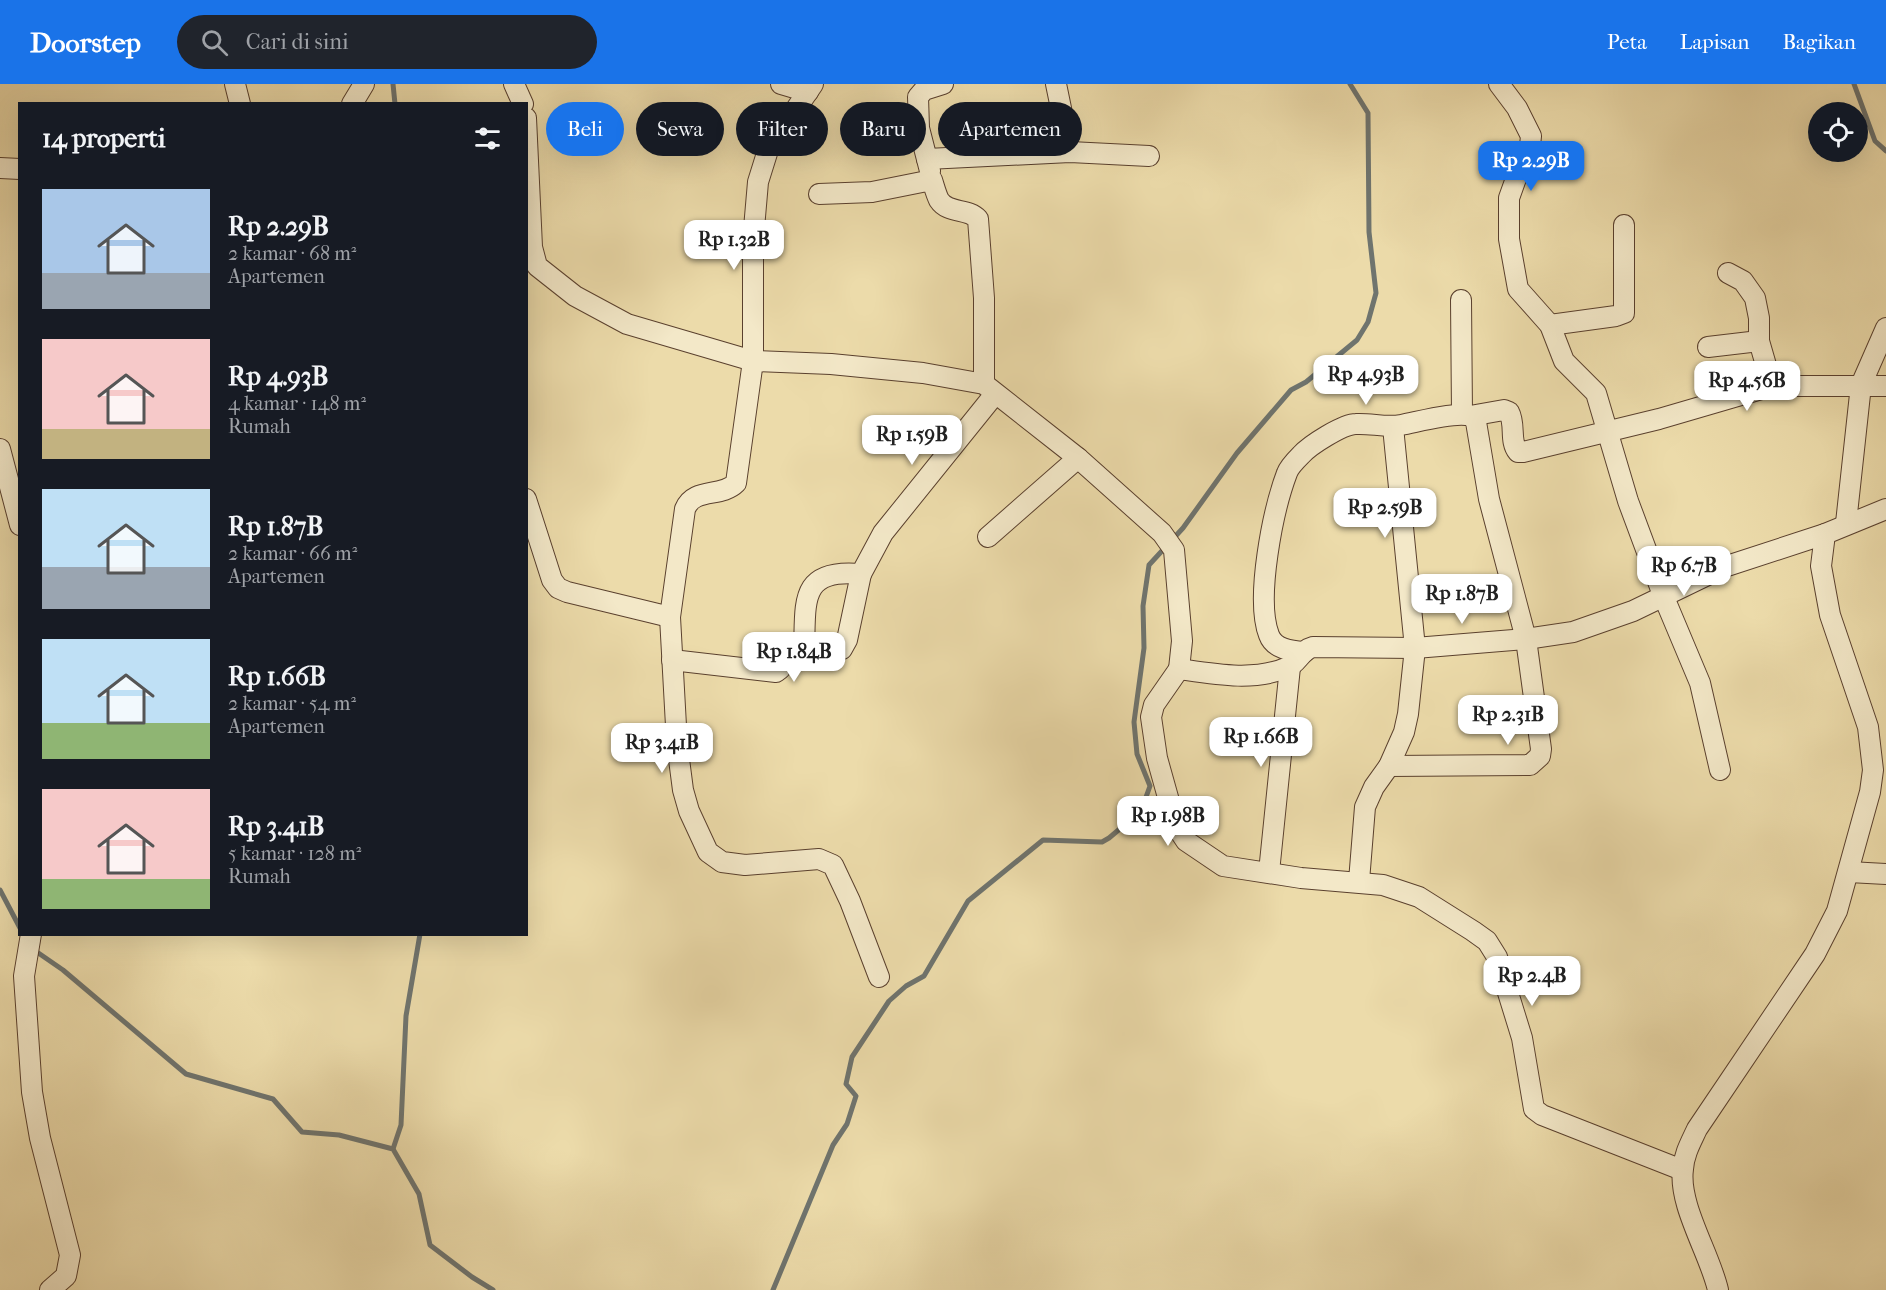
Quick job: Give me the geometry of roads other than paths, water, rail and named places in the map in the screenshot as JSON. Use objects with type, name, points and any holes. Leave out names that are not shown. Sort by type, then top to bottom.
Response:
[{"type":"street","points":[[235,84],[240,102]]},
{"type":"street","points":[[353,102],[364,84]]},
{"type":"street","points":[[514,84],[522,102]]},
{"type":"street","points":[[781,84],[811,88],[768,150],[758,182],[753,240],[753,361],[736,483],[725,490],[695,496],[688,501],[685,509],[670,617],[677,744],[683,789],[689,812],[708,852],[722,862],[745,866],[819,859],[833,865],[850,901],[879,977]]},
{"type":"street","points":[[672,660],[776,672],[780,669],[784,653],[789,650],[842,649],[847,640],[861,574],[883,533],[989,389],[978,219],[973,214],[952,210],[939,200],[919,128],[918,97],[924,90],[943,84]]},
{"type":"street","points":[[1056,84],[1060,102]]},
{"type":"street","points":[[1499,84],[1517,108],[1531,136],[1530,146],[1509,198],[1509,239],[1518,289],[1550,325],[1564,361],[1596,393],[1628,501],[1663,595],[1700,682],[1720,770]]},
{"type":"street","points":[[1082,153],[1149,156]]},
{"type":"street","points":[[927,159],[988,156]]},
{"type":"street","points":[[528,161],[532,247],[537,266],[575,296],[627,324],[753,361],[888,369],[989,389],[1078,458],[1162,533],[1174,550],[1182,642],[1179,669],[1154,705],[1151,717],[1157,758],[1176,826],[1186,841],[1223,866],[1301,878],[1359,881],[1383,885],[1419,897],[1487,941],[1497,957],[1522,1038],[1532,1104],[1538,1113],[1603,1141],[1682,1170]]},
{"type":"street","points":[[0,168],[18,169]]},
{"type":"street","points":[[819,194],[872,192],[932,180]]},
{"type":"street","points":[[1550,325],[1624,313],[1624,225]]},
{"type":"street","points":[[1728,273],[1743,281],[1755,298],[1759,318],[1759,341],[1772,386]]},
{"type":"street","points":[[1461,300],[1466,415]]},
{"type":"street","points":[[1846,524],[1861,385],[1875,348],[1886,329]]},
{"type":"street","points":[[1708,347],[1759,341]]},
{"type":"street","points":[[1304,652],[1278,647],[1269,637],[1265,613],[1266,571],[1272,532],[1288,471],[1302,454],[1332,433],[1354,423],[1393,427],[1504,410],[1512,417],[1514,447],[1518,452],[1607,432],[1772,386],[1886,386]]},
{"type":"street","points":[[1389,766],[1530,765],[1540,756],[1541,749],[1526,639],[1489,499],[1476,422],[1466,415]]},
{"type":"street","points":[[1359,881],[1365,807],[1374,787],[1389,766],[1404,732],[1415,648],[1393,427]]},
{"type":"street","points":[[0,448],[18,517]]},
{"type":"street","points":[[988,537],[1078,458]]},
{"type":"street","points":[[528,505],[552,580],[558,588],[670,617]]},
{"type":"street","points":[[1179,669],[1220,675],[1263,674],[1290,667],[1304,652],[1313,647],[1415,648],[1526,639],[1573,632],[1634,611],[1724,567],[1825,534],[1886,509]]},
{"type":"street","points":[[1718,1290],[1693,1220],[1682,1170],[1687,1150],[1697,1129],[1815,954],[1837,911],[1870,792],[1873,770],[1868,727],[1830,615],[1821,566],[1825,534]]},
{"type":"street","points":[[804,651],[807,600],[811,586],[825,576],[861,574]]},
{"type":"street","points":[[1269,872],[1290,667]]},
{"type":"street","points":[[1849,872],[1886,874]]},
{"type":"street","points":[[31,936],[24,976],[32,1092],[40,1138],[70,1255],[66,1276],[51,1290]]},
{"type":"waterway","points":[[393,84],[395,102]]},
{"type":"waterway","points":[[773,1290],[833,1145],[847,1124],[856,1096],[846,1084],[852,1057],[889,1001],[906,986],[924,976],[968,901],[1043,840],[1102,842],[1141,811],[1150,786],[1137,754],[1134,722],[1144,648],[1143,606],[1149,565],[1183,528],[1237,453],[1291,390],[1306,382],[1357,340],[1368,322],[1376,293],[1369,232],[1368,113],[1350,84]]},
{"type":"waterway","points":[[1854,84],[1875,141],[1886,151]]},
{"type":"waterway","points":[[0,890],[18,924]]},
{"type":"waterway","points":[[393,1149],[401,1125],[406,1016],[420,936]]},
{"type":"waterway","points":[[34,950],[63,970],[186,1074],[273,1099],[302,1132],[339,1135],[393,1149],[419,1194],[430,1245],[493,1290]]}]
